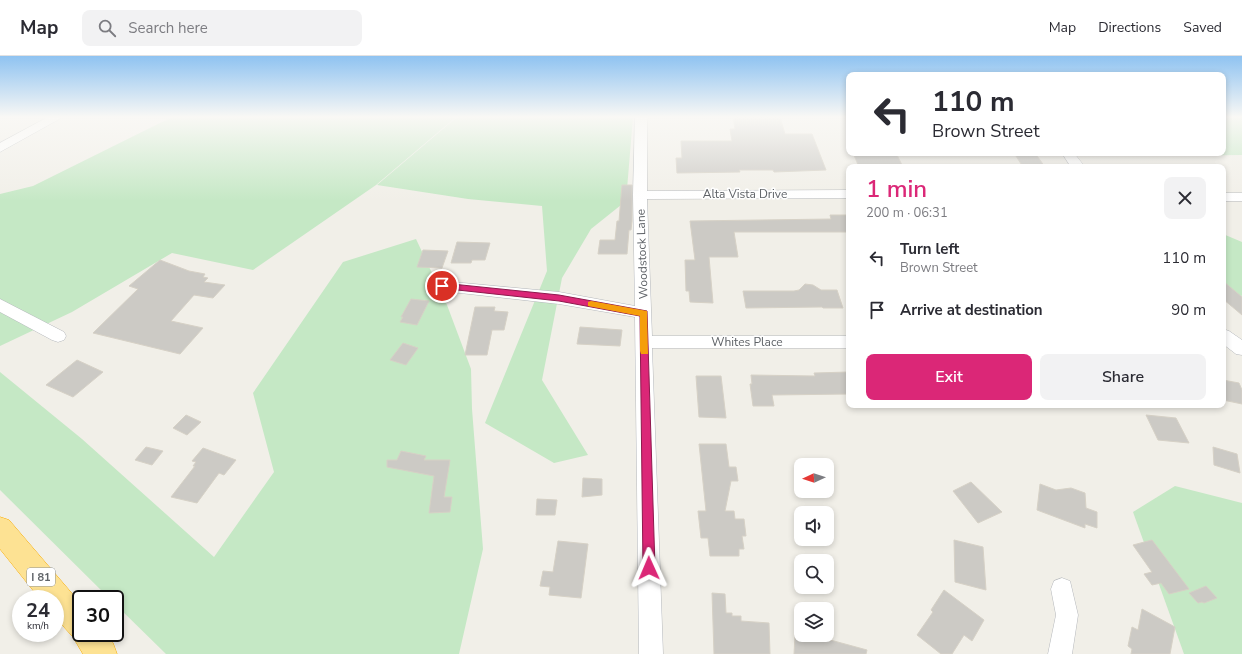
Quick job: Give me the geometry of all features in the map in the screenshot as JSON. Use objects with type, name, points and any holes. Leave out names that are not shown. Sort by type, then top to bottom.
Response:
[{"type":"highway","name":"I 81","points":[[0,529],[72,615]]},
{"type":"highway","points":[[93,642],[102,654]]},
{"type":"street","name":"Woodstock Lane","points":[[641,145],[640,195],[651,654]]},
{"type":"street","name":"Alta Vista Drive","points":[[640,195],[846,194]]},
{"type":"street","points":[[1226,197],[1242,197]]},
{"type":"street","points":[[442,286],[559,298],[644,313]]},
{"type":"street","points":[[0,305],[58,336]]},
{"type":"street","name":"Whites Place","points":[[644,342],[846,342]]},
{"type":"street","points":[[1060,654],[1067,615],[1062,590]]},
{"type":"green space","points":[[116,145],[423,145],[376,185],[253,270],[172,253],[72,312],[0,346],[0,194],[33,186]]},
{"type":"green space","points":[[424,145],[631,145],[626,201],[591,229],[562,278],[542,380],[588,455],[554,463],[485,423],[547,271],[542,206],[468,199],[377,185]]},
{"type":"green space","points":[[1226,145],[1242,145],[1242,155],[1226,155]]},
{"type":"green space","points":[[1226,235],[1242,242],[1242,296],[1226,291]]},
{"type":"green space","points":[[416,239],[447,305],[471,369],[472,409],[483,549],[459,654],[166,654],[124,613],[124,590],[101,590],[0,490],[0,372],[82,439],[214,557],[274,472],[253,393],[343,262]]},
{"type":"green space","points":[[1175,486],[1242,503],[1242,654],[1184,654],[1133,512]]},
{"type":"building","points":[[681,145],[816,145],[826,170],[774,172],[773,170],[739,170],[740,172],[677,173],[676,158],[682,158]]},
{"type":"building","points":[[854,156],[898,156],[902,164],[858,164]]},
{"type":"building","points":[[1016,156],[1037,156],[1043,164],[1021,164]]},
{"type":"building","points":[[622,185],[632,185],[632,221],[631,230],[629,230],[627,254],[598,254],[600,240],[615,240],[617,221],[619,221]]},
{"type":"building","points":[[830,215],[846,215],[846,232],[734,232],[738,257],[709,257],[713,303],[690,302],[689,291],[686,291],[685,260],[695,260],[690,221],[831,219]]},
{"type":"building","points":[[457,242],[490,243],[485,260],[472,260],[471,263],[451,263]]},
{"type":"building","points":[[423,250],[448,251],[442,268],[417,267]]},
{"type":"building","points":[[160,260],[189,271],[205,274],[203,277],[208,278],[204,282],[225,285],[213,298],[194,295],[171,321],[203,328],[180,354],[93,333],[138,289],[129,286]]},
{"type":"building","points":[[805,284],[813,285],[821,290],[837,290],[843,308],[746,308],[743,291],[794,291],[799,290]]},
{"type":"building","points":[[1226,284],[1242,297],[1242,315],[1226,302]]},
{"type":"building","points":[[411,299],[429,301],[417,325],[400,322],[403,317],[401,317]]},
{"type":"building","points":[[475,307],[495,307],[494,311],[508,312],[504,330],[492,330],[487,355],[465,355]]},
{"type":"building","points":[[580,327],[622,330],[620,346],[577,344]]},
{"type":"building","points":[[403,343],[418,348],[406,365],[390,360]]},
{"type":"building","points":[[77,360],[103,372],[73,397],[46,385]]},
{"type":"building","points":[[846,372],[846,394],[772,395],[774,406],[753,406],[750,384],[752,384],[751,375],[815,376],[814,373]]},
{"type":"building","points":[[696,376],[721,376],[726,418],[699,417]]},
{"type":"building","points":[[1226,381],[1239,383],[1242,390],[1242,404],[1226,401]]},
{"type":"building","points":[[186,415],[201,422],[187,435],[173,428]]},
{"type":"building","points":[[1146,415],[1176,418],[1189,443],[1158,440]]},
{"type":"building","points":[[699,444],[726,444],[729,467],[736,467],[738,481],[731,481],[725,511],[734,511],[735,519],[744,519],[746,536],[742,536],[744,549],[739,549],[739,556],[710,556],[708,538],[701,538],[698,511],[706,511]]},
{"type":"building","points":[[146,447],[163,451],[152,465],[135,460]]},
{"type":"building","points":[[1213,447],[1237,454],[1240,473],[1214,465]]},
{"type":"building","points":[[203,448],[236,460],[224,475],[219,473],[197,503],[171,497],[195,466],[193,466],[196,462],[192,461]]},
{"type":"building","points":[[401,451],[426,456],[424,460],[450,460],[444,497],[452,497],[450,512],[429,513],[434,476],[387,467],[387,460],[397,460]]},
{"type":"building","points":[[583,478],[602,479],[602,495],[582,497]]},
{"type":"building","points":[[971,482],[1002,512],[978,523],[953,491]]},
{"type":"building","points":[[1040,484],[1056,490],[1071,488],[1085,493],[1086,508],[1097,512],[1097,528],[1085,524],[1085,528],[1037,510]]},
{"type":"building","points":[[537,499],[557,500],[555,515],[536,515]]},
{"type":"building","points":[[954,540],[983,547],[986,590],[955,582]]},
{"type":"building","points":[[1152,540],[1189,589],[1169,594],[1161,583],[1152,585],[1144,574],[1152,572],[1133,545]]},
{"type":"building","points":[[558,541],[588,544],[581,598],[549,595],[550,587],[540,586],[543,571],[553,572]]},
{"type":"building","points":[[1206,586],[1217,598],[1204,603],[1198,603],[1189,593]]},
{"type":"building","points":[[944,590],[984,620],[972,641],[964,635],[952,654],[941,654],[917,635],[933,612],[931,610]]},
{"type":"building","points":[[712,593],[725,594],[726,613],[732,613],[732,616],[741,616],[741,621],[769,623],[770,654],[714,654]]},
{"type":"building","points":[[1142,609],[1175,627],[1170,654],[1131,654],[1132,649],[1128,646],[1132,627],[1138,630]]},
{"type":"building","points":[[834,641],[867,650],[866,654],[794,654],[795,642]]},
{"type":"slow traffic","points":[[591,304],[644,313],[645,351]]},
{"type":"route","points":[[442,286],[530,294],[644,313],[649,568]]}]
